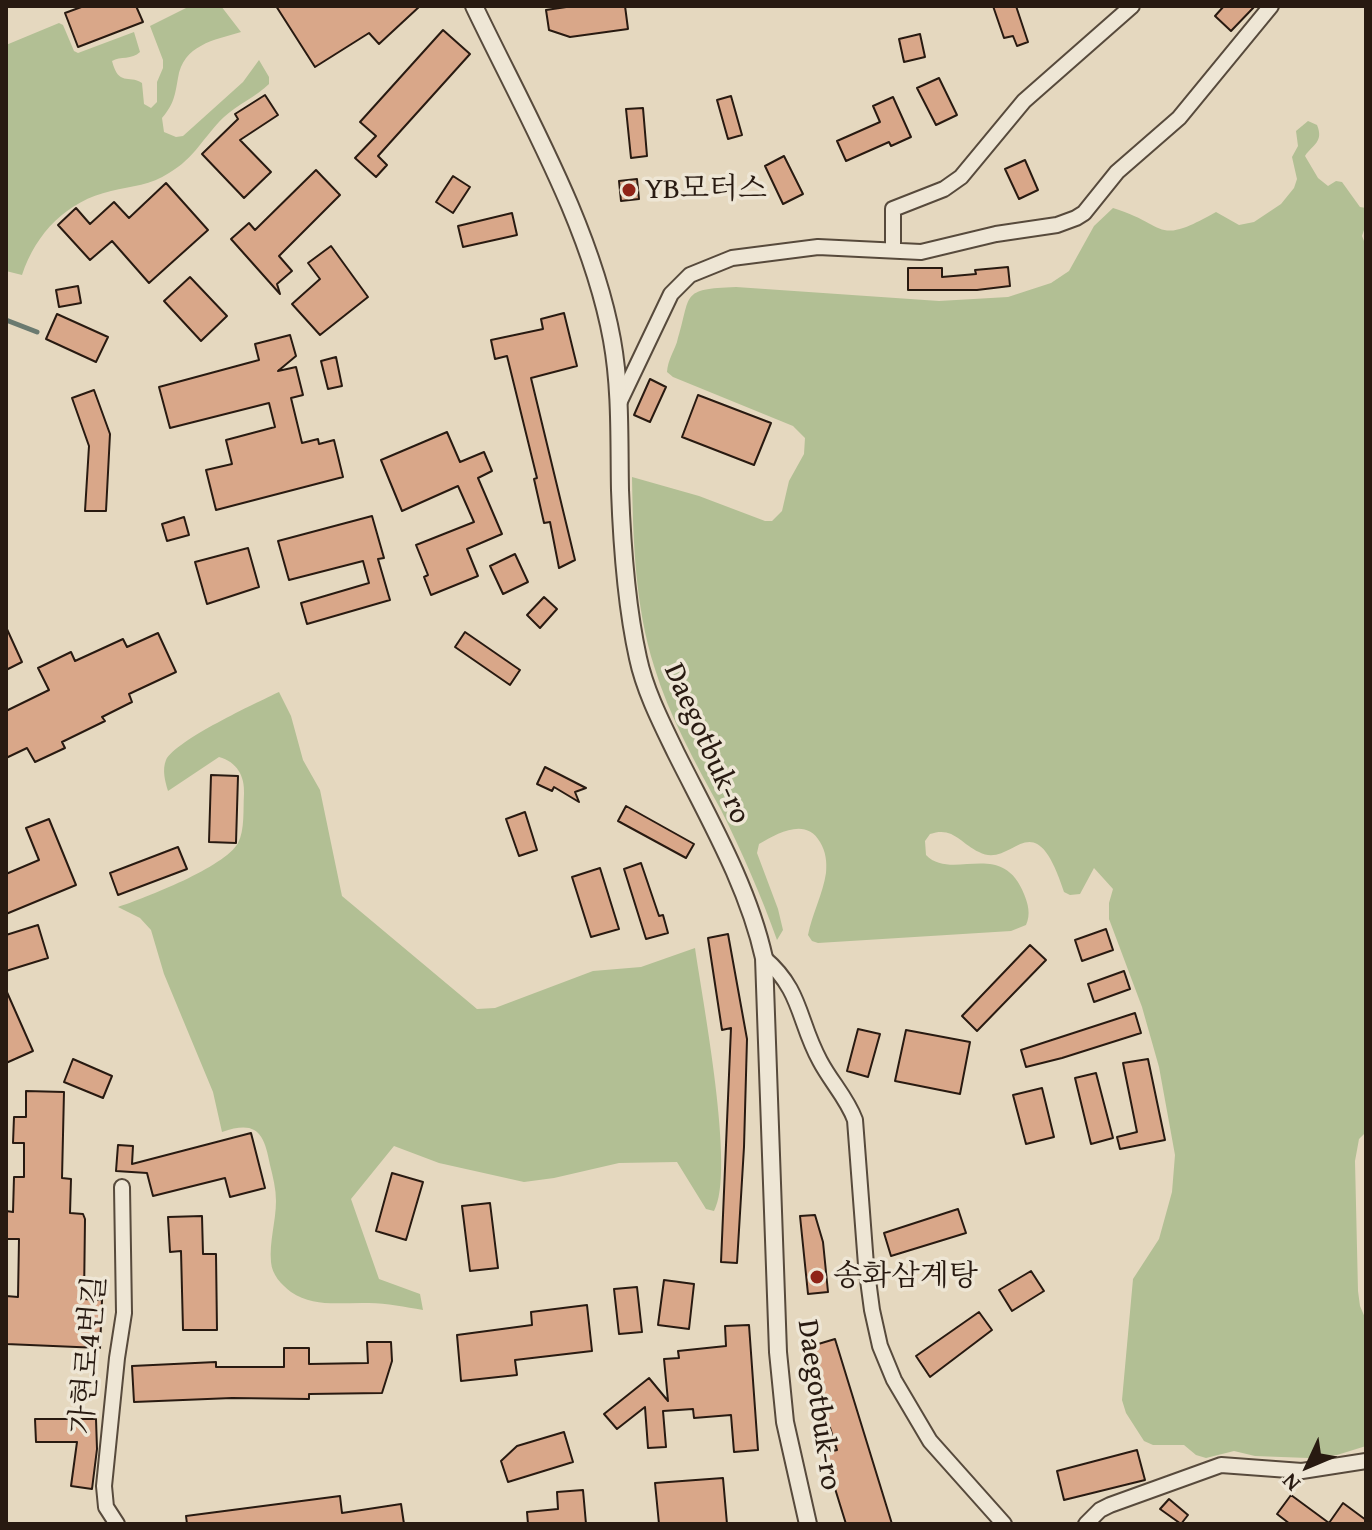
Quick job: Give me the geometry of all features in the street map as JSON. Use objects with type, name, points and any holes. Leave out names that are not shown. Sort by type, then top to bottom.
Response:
[{"type":"street","name":"Daegotbuk-ro","points":[[474,6],[576,221],[594,270],[612,341],[619,403],[624,566],[638,661],[660,721],[745,895],[764,958],[778,1352],[785,1422],[808,1524]]},
{"type":"street","points":[[893,250],[893,209],[944,189],[961,177],[1024,101],[1132,6]]},
{"type":"street","points":[[619,403],[667,302],[680,282],[690,275],[732,258],[779,250],[818,247],[921,252],[996,234],[1057,225],[1084,213],[1117,172],[1179,118],[1271,6]]},
{"type":"street","points":[[764,958],[787,981],[818,1058],[850,1106],[855,1120],[872,1310],[889,1369],[914,1418],[930,1441],[1004,1524]]},
{"type":"street","name":"가현로4번길","points":[[117,1524],[106,1507],[104,1486],[124,1313],[122,1187]]},
{"type":"street","points":[[1086,1524],[1110,1505],[1221,1465],[1302,1471],[1366,1461]]},
{"type":"green space","points":[[190,6],[221,6],[241,32],[201,46],[186,58],[172,104],[162,118],[164,132],[176,137],[183,136],[243,82],[259,60],[269,77],[269,84],[224,117],[178,167],[141,185],[80,202],[45,233],[22,275],[6,271],[6,45],[59,23],[78,53],[134,32],[140,52],[112,61],[121,77],[142,83],[144,104],[151,108],[157,102],[157,82],[163,60],[150,26]]},
{"type":"green space","points":[[1308,121],[1317,125],[1319,135],[1305,156],[1318,178],[1328,186],[1336,181],[1342,182],[1360,207],[1366,208],[1362,236],[1366,246],[1366,1132],[1359,1139],[1355,1161],[1358,1291],[1366,1320],[1366,1446],[1337,1455],[1308,1458],[1255,1456],[1234,1451],[1206,1458],[1196,1455],[1184,1445],[1153,1445],[1144,1441],[1126,1413],[1122,1400],[1133,1279],[1159,1239],[1172,1192],[1175,1155],[1159,1067],[1142,1007],[1109,919],[1113,889],[1094,868],[1080,894],[1064,892],[1053,863],[1042,848],[1032,842],[991,855],[979,852],[951,834],[938,832],[930,834],[925,841],[926,855],[937,862],[949,865],[990,864],[1003,868],[1015,877],[1028,905],[1026,925],[1011,931],[818,943],[808,935],[825,881],[825,853],[814,834],[807,830],[791,830],[759,844],[757,853],[783,930],[777,940],[736,842],[675,721],[654,666],[639,596],[632,477],[772,521],[782,511],[789,481],[804,454],[805,438],[793,426],[667,372],[687,304],[696,293],[736,287],[939,301],[1008,297],[1051,283],[1069,271],[1094,226],[1113,208],[1171,231],[1182,229],[1216,212],[1239,225],[1254,222],[1281,204],[1294,188],[1297,179],[1292,157],[1298,146],[1296,131]]},
{"type":"green space","points":[[279,692],[291,716],[303,760],[320,790],[342,896],[477,1009],[495,1008],[593,971],[641,967],[695,948],[720,1124],[720,1191],[714,1211],[706,1209],[677,1162],[619,1163],[524,1182],[439,1163],[394,1146],[351,1199],[379,1279],[420,1294],[423,1310],[382,1304],[319,1302],[300,1297],[281,1282],[271,1262],[276,1196],[265,1145],[257,1132],[251,1129],[222,1132],[213,1092],[164,974],[151,930],[140,918],[118,907],[164,889],[218,862],[238,843],[243,826],[244,787],[235,766],[219,757],[168,791],[164,776],[166,760],[185,742]]},
{"type":"building","points":[[84,6],[136,6],[143,22],[78,47],[65,13]]},
{"type":"building","points":[[276,6],[420,6],[379,44],[369,33],[315,67]]},
{"type":"building","points":[[573,6],[625,6],[628,29],[570,37],[549,30],[546,10]]},
{"type":"building","points":[[993,6],[1016,6],[1028,42],[1017,46],[1013,36],[1004,38]]},
{"type":"building","points":[[1224,6],[1255,6],[1231,31],[1215,16]]},
{"type":"building","points":[[443,30],[470,54],[378,156],[387,165],[376,177],[355,158],[376,136],[360,122]]},
{"type":"building","points":[[920,34],[925,57],[904,62],[899,39]]},
{"type":"building","points":[[939,78],[957,115],[936,125],[917,88]]},
{"type":"building","points":[[265,95],[278,115],[240,140],[271,172],[244,198],[202,154],[238,119],[235,114]]},
{"type":"building","points":[[731,96],[742,135],[728,139],[717,100]]},
{"type":"building","points":[[893,97],[911,137],[891,146],[889,142],[846,161],[837,141],[880,122],[873,106]]},
{"type":"building","points":[[643,108],[647,156],[631,158],[626,109]]},
{"type":"building","points":[[784,156],[803,194],[783,204],[765,166]]},
{"type":"building","points":[[1025,160],[1038,190],[1019,199],[1005,169]]},
{"type":"building","points":[[316,170],[340,195],[279,256],[292,271],[277,284],[280,294],[231,239],[249,223],[255,230]]},
{"type":"building","points":[[453,176],[470,187],[453,213],[436,202]]},
{"type":"building","name":"YB모터스","points":[[637,179],[639,199],[621,201],[619,181]]},
{"type":"building","points":[[166,183],[208,230],[149,283],[112,241],[90,260],[58,225],[76,208],[90,224],[114,202],[129,218]]},
{"type":"building","points":[[512,213],[517,235],[463,247],[458,226]]},
{"type":"building","points":[[331,246],[368,297],[320,335],[292,304],[320,279],[308,263]]},
{"type":"building","points":[[1008,267],[1010,286],[977,290],[908,290],[908,268],[942,268],[942,277]]},
{"type":"building","points":[[190,277],[227,316],[201,341],[164,301]]},
{"type":"building","points":[[78,286],[81,303],[59,307],[56,290]]},
{"type":"building","points":[[564,313],[577,366],[531,378],[575,560],[559,568],[550,522],[544,523],[534,479],[537,478],[507,356],[495,359],[491,340],[543,329],[541,319]]},
{"type":"building","points":[[57,314],[108,337],[96,362],[46,339]]},
{"type":"building","points":[[290,335],[296,356],[278,371],[296,367],[303,395],[291,398],[302,443],[318,439],[319,444],[334,440],[343,477],[216,510],[206,470],[232,464],[226,440],[275,427],[269,403],[170,428],[159,387],[259,360],[255,344]]},
{"type":"building","points":[[336,357],[342,386],[328,389],[321,361]]},
{"type":"building","points":[[650,379],[666,387],[650,422],[634,415]]},
{"type":"building","points":[[94,390],[110,434],[106,511],[85,511],[89,446],[72,398]]},
{"type":"building","points":[[698,395],[771,423],[754,465],[682,437]]},
{"type":"building","points":[[447,432],[460,462],[484,452],[492,471],[478,478],[502,534],[467,549],[478,576],[431,595],[424,577],[428,575],[416,545],[474,522],[458,486],[402,511],[381,460]]},
{"type":"building","points":[[372,516],[384,558],[378,559],[390,600],[307,624],[301,603],[369,583],[363,561],[289,580],[278,541]]},
{"type":"building","points":[[184,517],[189,535],[167,541],[162,524]]},
{"type":"building","points":[[248,548],[259,587],[207,604],[195,562]]},
{"type":"building","points":[[515,554],[528,582],[503,594],[490,566]]},
{"type":"building","points":[[544,597],[557,609],[540,628],[527,615]]},
{"type":"building","points":[[6,627],[22,662],[6,670]]},
{"type":"building","points":[[465,632],[520,670],[510,685],[455,647]]},
{"type":"building","points":[[158,633],[176,672],[129,694],[132,702],[102,717],[105,721],[62,742],[65,748],[35,762],[27,748],[6,758],[6,711],[49,690],[38,668],[71,652],[75,661],[123,639],[127,647]]},
{"type":"building","points":[[545,767],[586,788],[575,792],[579,802],[554,787],[552,791],[537,784]]},
{"type":"building","points":[[211,775],[238,776],[236,843],[209,842]]},
{"type":"building","points":[[626,806],[694,844],[686,858],[618,821]]},
{"type":"building","points":[[525,812],[537,850],[519,856],[506,819]]},
{"type":"building","points":[[49,819],[76,885],[6,914],[6,874],[39,860],[26,828]]},
{"type":"building","points":[[178,847],[187,869],[118,895],[110,873]]},
{"type":"building","points":[[641,863],[668,933],[646,939],[624,869]]},
{"type":"building","points":[[600,868],[619,929],[591,937],[572,877]]},
{"type":"building","points":[[38,925],[48,958],[6,971],[6,935]]},
{"type":"building","points":[[1106,929],[1113,950],[1082,961],[1075,940]]},
{"type":"building","points":[[728,934],[747,1039],[737,1263],[721,1262],[731,1028],[722,1030],[708,938]]},
{"type":"building","points":[[1030,945],[1046,960],[977,1031],[962,1016]]},
{"type":"building","points":[[1124,971],[1130,989],[1094,1002],[1088,984]]},
{"type":"building","points":[[6,990],[33,1051],[6,1063]]},
{"type":"building","points":[[1135,1013],[1141,1033],[1026,1067],[1021,1050]]},
{"type":"building","points":[[858,1029],[880,1034],[868,1077],[847,1071]]},
{"type":"building","points":[[906,1030],[970,1042],[960,1094],[895,1081]]},
{"type":"building","points":[[73,1059],[112,1076],[103,1098],[64,1082]]},
{"type":"building","points":[[1148,1059],[1165,1140],[1120,1149],[1117,1137],[1137,1132],[1123,1063]]},
{"type":"building","points":[[1096,1073],[1113,1138],[1091,1144],[1075,1078]]},
{"type":"building","points":[[1042,1088],[1054,1137],[1026,1144],[1013,1095]]},
{"type":"building","points":[[26,1091],[64,1092],[62,1178],[71,1179],[70,1213],[83,1214],[85,1219],[84,1299],[102,1300],[100,1348],[6,1344],[6,1296],[18,1297],[19,1239],[6,1239],[6,1211],[13,1212],[14,1177],[24,1177],[24,1143],[13,1143],[14,1117],[26,1117]]},
{"type":"building","points":[[251,1133],[265,1188],[230,1197],[225,1178],[153,1196],[147,1173],[116,1171],[118,1145],[133,1146],[132,1164]]},
{"type":"building","points":[[392,1173],[423,1182],[406,1240],[376,1231]]},
{"type":"building","points":[[490,1203],[498,1268],[470,1271],[462,1206]]},
{"type":"building","points":[[958,1209],[966,1233],[891,1256],[884,1233]]},
{"type":"building","points":[[815,1215],[823,1242],[828,1292],[808,1294],[800,1216]]},
{"type":"building","points":[[202,1216],[203,1254],[216,1254],[217,1330],[183,1330],[181,1251],[170,1252],[168,1217]]},
{"type":"building","points":[[1031,1271],[1044,1291],[1012,1311],[999,1290]]},
{"type":"building","points":[[664,1280],[694,1284],[689,1329],[658,1325]]},
{"type":"building","points":[[637,1287],[642,1332],[619,1334],[614,1289]]},
{"type":"building","points":[[587,1305],[592,1351],[515,1360],[517,1375],[461,1381],[457,1335],[532,1325],[531,1312]]},
{"type":"building","points":[[979,1312],[992,1330],[930,1377],[916,1356]]},
{"type":"building","points":[[749,1325],[758,1450],[734,1452],[731,1415],[694,1418],[693,1409],[663,1411],[666,1447],[648,1448],[645,1407],[617,1429],[604,1414],[649,1378],[668,1401],[664,1359],[679,1358],[678,1351],[726,1346],[725,1326]]},
{"type":"building","points":[[835,1339],[892,1524],[846,1524],[824,1453],[837,1450],[805,1348]]},
{"type":"building","points":[[367,1342],[391,1342],[392,1361],[382,1393],[309,1394],[309,1399],[134,1402],[132,1366],[216,1362],[216,1367],[284,1367],[284,1348],[309,1348],[309,1364],[368,1363]]},
{"type":"building","points":[[35,1419],[96,1419],[97,1449],[92,1489],[71,1486],[77,1442],[36,1442]]},
{"type":"building","points":[[564,1432],[573,1462],[508,1482],[501,1461],[517,1446]]},
{"type":"building","points":[[1137,1450],[1145,1480],[1064,1500],[1057,1471]]},
{"type":"building","points":[[723,1478],[727,1524],[659,1524],[655,1483]]},
{"type":"building","points":[[583,1490],[586,1524],[528,1524],[527,1512],[558,1509],[557,1492]]},
{"type":"building","points":[[1291,1495],[1329,1523],[1343,1503],[1366,1520],[1366,1524],[1290,1524],[1277,1514]]},
{"type":"building","points":[[340,1496],[342,1513],[401,1504],[404,1524],[187,1524],[186,1516]]},
{"type":"building","points":[[1169,1499],[1188,1515],[1181,1524],[1160,1509]]},
{"type":"waterway","points":[[6,320],[37,332]]},
{"type":"place","name":"YB모터스","points":[[629,190]]},
{"type":"place","name":"송화삼계탕","points":[[817,1277]]}]
